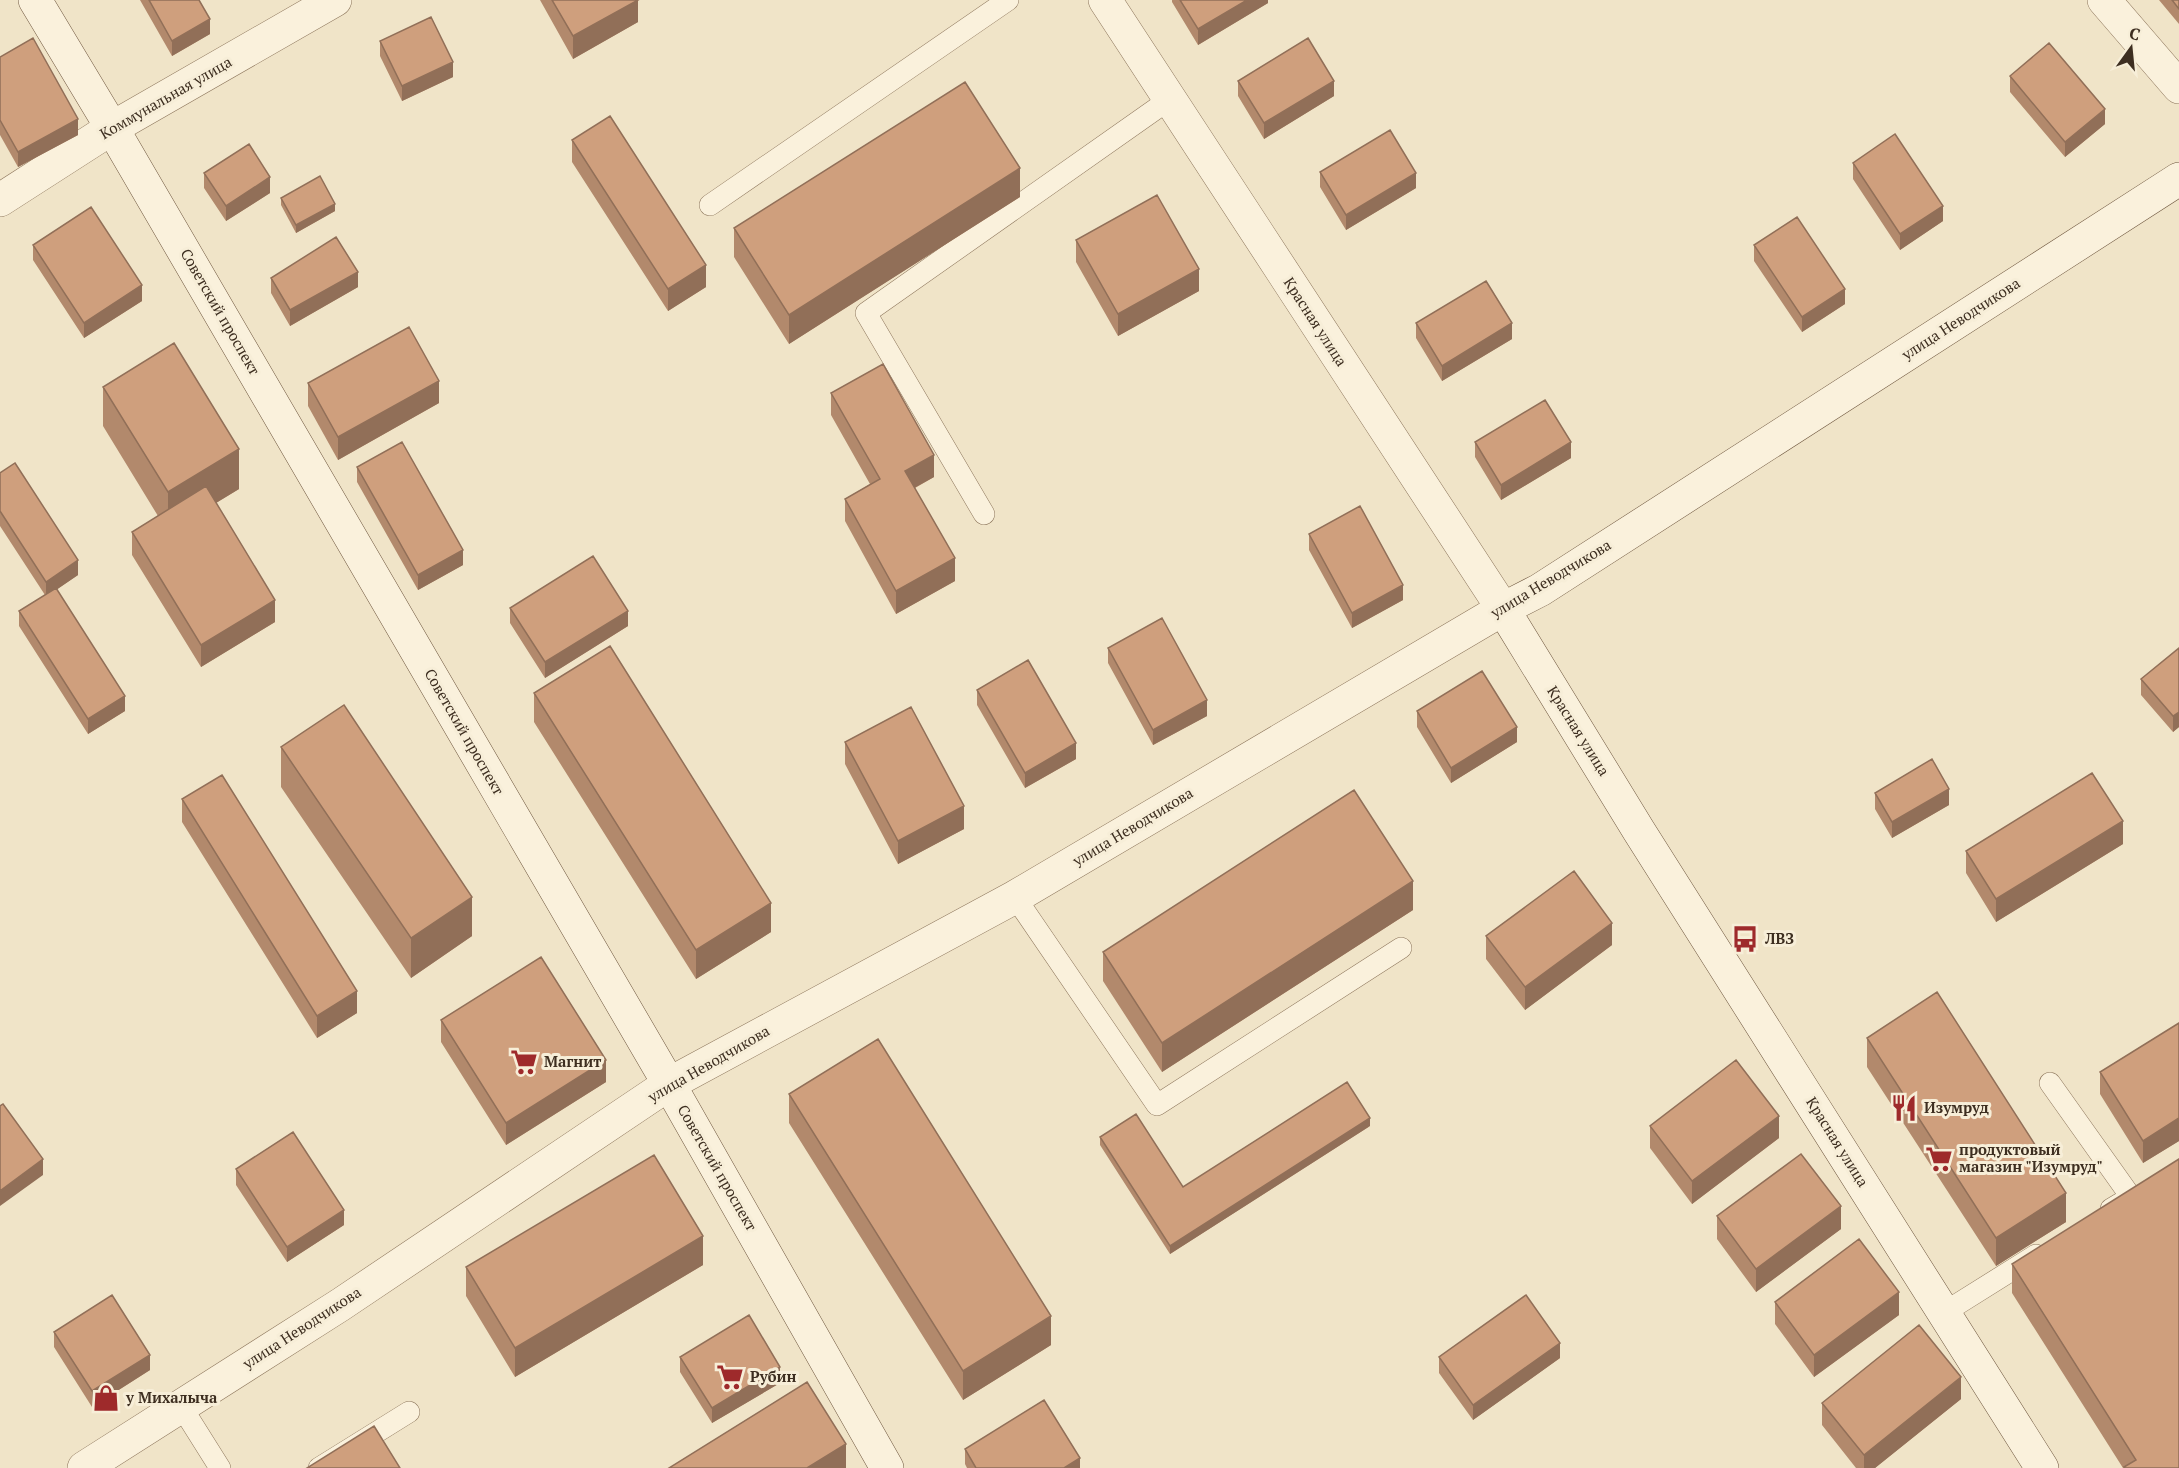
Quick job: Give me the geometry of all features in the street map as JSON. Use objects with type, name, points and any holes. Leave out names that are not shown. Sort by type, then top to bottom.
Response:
[{"type":"street","name":"Советский проспект","points":[[35,0],[112,128],[669,1084],[887,1468]]},
{"type":"street","name":"Коммунальная улица","points":[[0,200],[112,128],[335,0]]},
{"type":"street","name":"Красная улица","points":[[1105,0],[1503,609],[1646,841],[2042,1468]]},
{"type":"street","points":[[2104,0],[2179,87]]},
{"type":"street","name":"улица Неводчикова","points":[[84,1468],[340,1305],[669,1084],[1015,897],[1560,577],[2179,179]]},
{"type":"lane","points":[[710,205],[1008,0]]},
{"type":"lane","points":[[984,514],[866,312],[1170,99]]},
{"type":"lane","points":[[1015,897],[1157,1105],[1401,948]]},
{"type":"lane","points":[[2050,1083],[2131,1197],[2090,1222]]},
{"type":"lane","points":[[1945,1312],[2050,1247]]},
{"type":"lane","points":[[180,1406],[220,1468]]},
{"type":"lane","points":[[319,1468],[409,1412]]},
{"type":"building","points":[[149,0],[199,0],[210,19],[172,41]]},
{"type":"building","points":[[552,0],[638,0],[573,36]]},
{"type":"building","points":[[1180,0],[1247,0],[1198,29]]},
{"type":"building","points":[[2172,0],[2179,0],[2179,9]]},
{"type":"building","points":[[431,17],[453,62],[402,86],[380,41]]},
{"type":"building","points":[[33,38],[78,119],[18,152],[0,120],[0,57]]},
{"type":"building","points":[[1308,38],[1334,81],[1264,123],[1238,81]]},
{"type":"building","points":[[2049,43],[2105,109],[2065,142],[2010,76]]},
{"type":"building","points":[[965,82],[1020,168],[789,315],[734,228]]},
{"type":"building","points":[[610,116],[706,265],[668,289],[572,140]]},
{"type":"building","points":[[1390,130],[1416,173],[1346,215],[1320,172]]},
{"type":"building","points":[[1895,134],[1943,206],[1900,234],[1853,163]]},
{"type":"building","points":[[249,144],[270,177],[226,206],[204,173]]},
{"type":"building","points":[[320,176],[335,204],[296,225],[281,198]]},
{"type":"building","points":[[1157,195],[1199,269],[1118,314],[1076,240]]},
{"type":"building","points":[[91,207],[142,285],[84,323],[33,245]]},
{"type":"building","points":[[1797,217],[1845,289],[1802,317],[1754,245]]},
{"type":"building","points":[[336,237],[358,272],[290,310],[271,278]]},
{"type":"building","points":[[1486,281],[1512,323],[1442,366],[1416,323]]},
{"type":"building","points":[[409,327],[439,381],[338,437],[308,383]]},
{"type":"building","points":[[174,343],[239,449],[168,492],[103,387]]},
{"type":"building","points":[[883,364],[934,455],[905,471],[955,558],[896,591],[845,499],[880,479],[831,393]]},
{"type":"building","points":[[1545,400],[1571,442],[1501,485],[1475,442]]},
{"type":"building","points":[[402,442],[463,550],[418,575],[357,467]]},
{"type":"building","points":[[15,463],[78,560],[46,582],[0,511],[0,473]]},
{"type":"building","points":[[206,486],[275,600],[201,645],[132,532]]},
{"type":"building","points":[[1360,506],[1403,585],[1352,613],[1309,534]]},
{"type":"building","points":[[593,556],[628,611],[545,662],[510,608]]},
{"type":"building","points":[[56,588],[125,696],[88,719],[19,611]]},
{"type":"building","points":[[1162,618],[1207,700],[1153,730],[1108,648]]},
{"type":"building","points":[[610,646],[771,903],[696,950],[534,693]]},
{"type":"building","points":[[2179,648],[2179,712],[2173,716],[2141,679]]},
{"type":"building","points":[[1028,660],[1076,743],[1025,773],[977,690]]},
{"type":"building","points":[[1482,671],[1517,727],[1451,768],[1417,711]]},
{"type":"building","points":[[344,705],[472,897],[411,938],[281,747]]},
{"type":"building","points":[[911,707],[964,806],[898,841],[845,742]]},
{"type":"building","points":[[1932,759],[1949,789],[1892,822],[1875,793]]},
{"type":"building","points":[[2092,773],[2123,821],[1996,899],[1966,851]]},
{"type":"building","points":[[222,775],[357,991],[317,1016],[182,799]]},
{"type":"building","points":[[1354,790],[1413,881],[1162,1043],[1103,952]]},
{"type":"building","points":[[1574,871],[1612,923],[1525,987],[1486,936]]},
{"type":"building","name":"Магнит","points":[[541,957],[606,1060],[506,1123],[441,1020]]},
{"type":"building","points":[[1937,992],[2066,1193],[1996,1238],[1867,1038]]},
{"type":"building","points":[[2179,1023],[2179,1118],[2143,1141],[2100,1072]]},
{"type":"building","points":[[878,1039],[1051,1316],[963,1371],[789,1094]]},
{"type":"building","points":[[1736,1060],[1779,1116],[1692,1181],[1650,1126]]},
{"type":"building","points":[[1347,1082],[1370,1118],[1170,1246],[1100,1137],[1136,1114],[1183,1187]]},
{"type":"building","points":[[3,1104],[43,1159],[0,1191],[0,1106]]},
{"type":"building","points":[[293,1132],[344,1210],[287,1247],[236,1169]]},
{"type":"building","points":[[1801,1154],[1841,1206],[1756,1269],[1717,1216]]},
{"type":"building","points":[[654,1155],[703,1236],[515,1348],[466,1267]]},
{"type":"building","points":[[2179,1159],[2179,1468],[2125,1468],[2136,1460],[2012,1264]]},
{"type":"building","points":[[1859,1239],[1899,1292],[1814,1355],[1775,1302]]},
{"type":"building","points":[[112,1295],[150,1355],[92,1391],[54,1332]]},
{"type":"building","points":[[1526,1295],[1560,1343],[1473,1405],[1439,1357]]},
{"type":"building","name":"Рубин","points":[[749,1315],[780,1367],[712,1408],[680,1357]]},
{"type":"building","points":[[1919,1325],[1961,1377],[1864,1455],[1822,1403]]},
{"type":"building","points":[[807,1382],[846,1444],[807,1468],[669,1468]]},
{"type":"building","points":[[1044,1400],[1080,1458],[1064,1468],[976,1468],[965,1449]]},
{"type":"building","points":[[374,1426],[400,1468],[307,1468]]},
{"type":"place","name":"ЛВЗ","points":[[1745,939]]},
{"type":"place","name":"Магнит","points":[[524,1062]]},
{"type":"place","name":"Изумруд","points":[[1904,1108]]},
{"type":"place","name":"продуктовый магазин \"Изумруд\"","points":[[1939,1159]]},
{"type":"place","name":"Рубин","points":[[730,1377]]},
{"type":"place","name":"у Михалыча","points":[[106,1398]]}]
